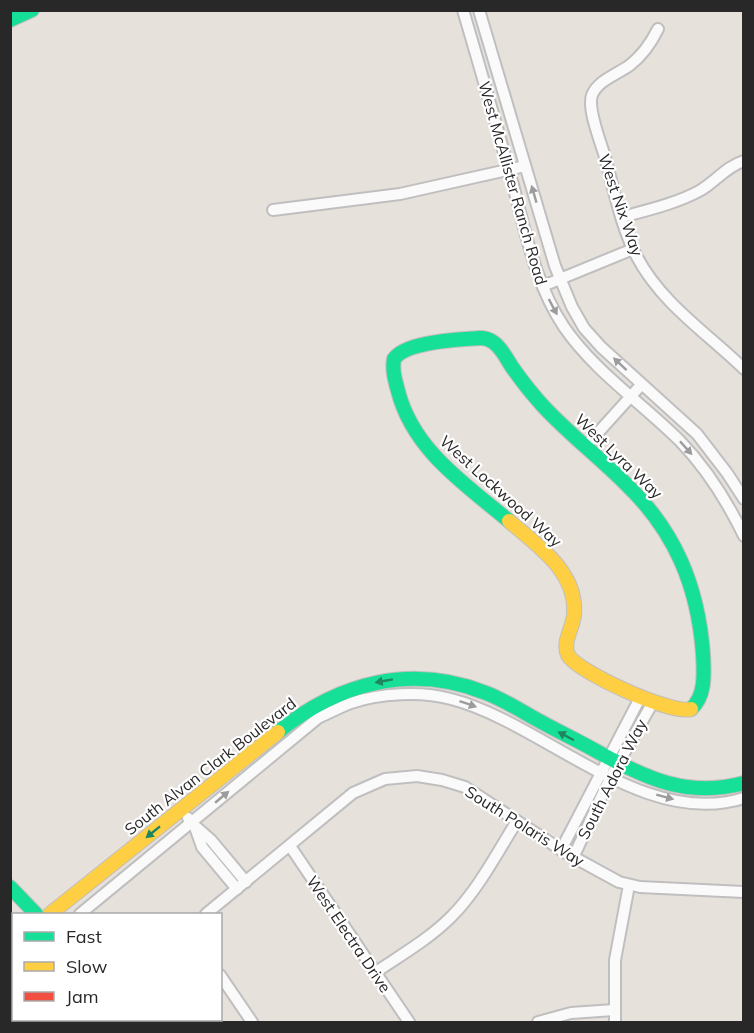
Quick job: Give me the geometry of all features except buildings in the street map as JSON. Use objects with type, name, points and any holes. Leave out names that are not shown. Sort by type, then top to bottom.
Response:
[{"type":"street","points":[[10,20],[32,10]]},
{"type":"street","name":"West McAllister Ranch Road","points":[[463,10],[543,286],[553,309],[564,328],[582,349],[694,456],[724,498],[744,536]]},
{"type":"street","name":"West McAllister Ranch Road","points":[[479,10],[560,279],[572,308],[584,328],[601,347],[697,434],[728,473],[744,500]]},
{"type":"street","name":"West Nix Way","points":[[658,29],[645,50],[629,65],[595,88],[591,100],[599,140],[633,249],[646,272],[667,298],[744,369]]},
{"type":"street","points":[[622,217],[692,194],[737,163],[744,161]]},
{"type":"street","points":[[273,210],[400,194],[525,166]]},
{"type":"street","points":[[543,286],[633,249]]},
{"type":"street","name":"West Lyra Way","points":[[397,356],[410,348],[480,338],[490,340],[498,346],[519,377],[545,408],[640,496],[669,535],[680,556],[695,601],[701,638],[704,690],[695,707],[688,711],[677,711],[647,699]]},
{"type":"street","name":"West Lockwood Way","points":[[397,356],[393,367],[400,399],[411,423],[424,443],[447,467],[561,569],[569,587],[574,612],[566,652],[578,665],[647,699]]},
{"type":"street","points":[[586,446],[641,384]]},
{"type":"street","name":"South Alvan Clark Boulevard","points":[[52,913],[290,722],[318,703],[363,685],[395,679],[441,680],[485,692],[640,776],[675,786],[725,788],[744,783]]},
{"type":"street","name":"South Alvan Clark Boulevard","points":[[82,913],[193,824],[318,718],[352,702],[406,694],[450,698],[483,710],[605,775],[662,797],[709,804],[744,798]]},
{"type":"street","name":"South Adora Way","points":[[561,850],[647,699]]},
{"type":"street","name":"South Adora Way","points":[[573,858],[605,775]]},
{"type":"street","name":"South Polaris Way","points":[[208,913],[353,793],[396,777],[417,776],[452,782],[474,792],[573,858],[629,885],[744,892]]},
{"type":"street","points":[[182,809],[193,824],[211,840],[241,886]]},
{"type":"street","points":[[376,972],[435,931],[452,916],[465,901],[518,821]]},
{"type":"street","name":"West Electra Drive","points":[[290,846],[409,1023]]},
{"type":"street","points":[[615,1023],[615,960],[629,885]]},
{"type":"street","points":[[10,887],[34,913]]},
{"type":"street","points":[[222,978],[252,1023]]},
{"type":"street","points":[[538,1023],[571,1013],[614,1010]]},
{"type":"green space","points":[[10,935],[12,936],[11,990]]},
{"type":"traffic: fast","points":[[10,20],[32,10]]},
{"type":"traffic: fast","points":[[480,338],[490,340],[499,347],[539,401],[643,502],[671,541],[689,583],[700,629],[704,676],[702,691],[691,709]]},
{"type":"traffic: fast","points":[[480,338],[434,342],[410,348],[394,359],[394,375],[405,412],[415,431],[428,448],[458,479],[509,521]]},
{"type":"traffic: fast","points":[[278,732],[301,715],[350,690],[403,679],[430,680],[458,684],[492,695],[616,762],[651,778],[686,787],[704,788],[744,783]]},
{"type":"traffic: fast","points":[[10,887],[35,913]]},
{"type":"traffic: slow","points":[[509,521],[543,550],[563,573],[569,586],[574,600],[574,615],[566,645],[568,655],[588,671],[626,691],[665,705],[691,709]]},
{"type":"traffic: slow","points":[[51,913],[278,732]]}]
